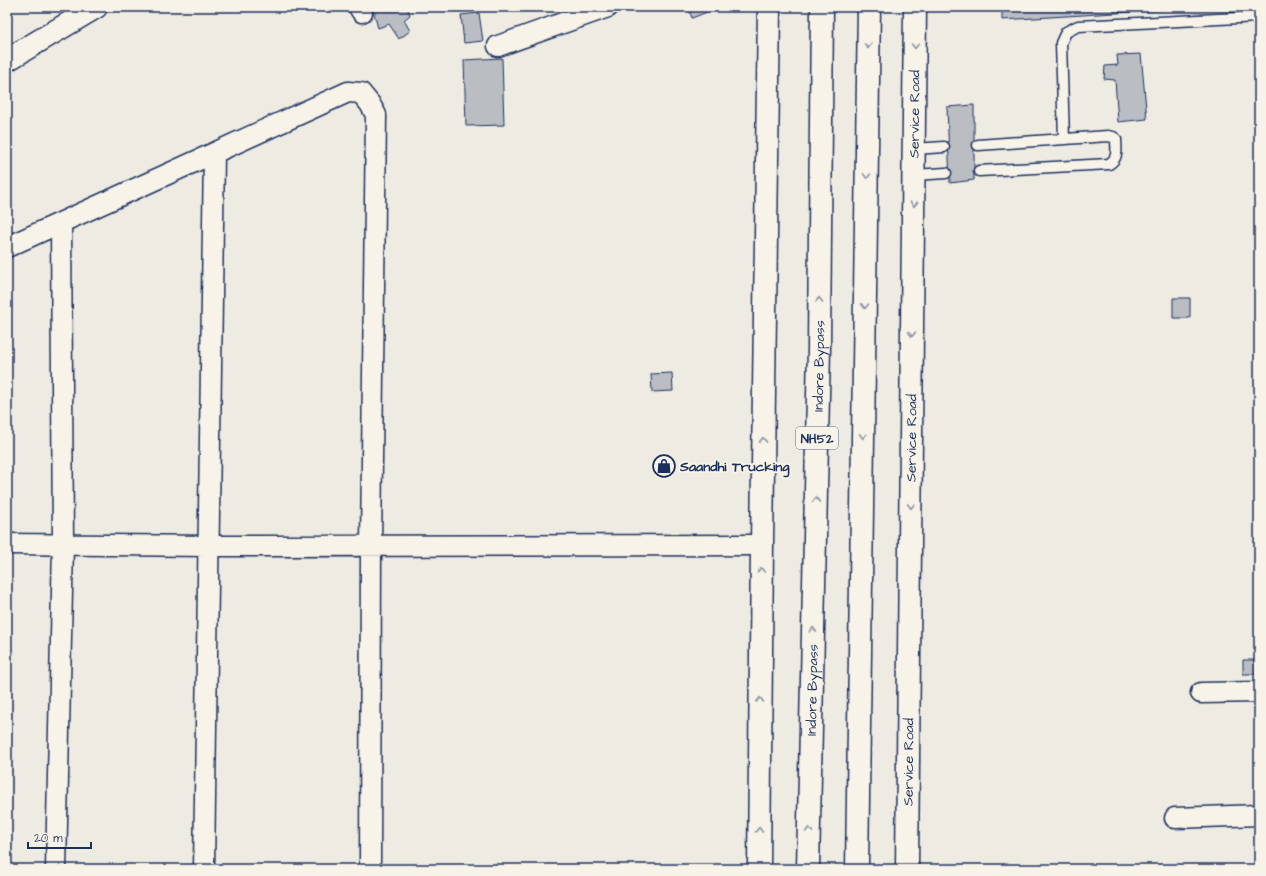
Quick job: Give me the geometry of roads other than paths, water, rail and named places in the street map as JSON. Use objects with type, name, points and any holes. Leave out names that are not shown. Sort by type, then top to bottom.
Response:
[{"type":"main road","points":[[7,60],[96,7]]},
{"type":"main road","points":[[759,869],[769,7]]},
{"type":"main road","name":"Indore Bypass","points":[[808,869],[819,356],[822,7]]},
{"type":"main road","points":[[857,869],[869,7]]},
{"type":"main road","name":"Service Road","points":[[907,869],[915,7]]},
{"type":"street","points":[[498,46],[608,7]]},
{"type":"street","points":[[7,247],[348,92],[361,93],[370,104],[376,115],[371,546],[370,869]]},
{"type":"street","points":[[204,869],[210,546],[214,153]]},
{"type":"street","points":[[56,869],[63,544],[61,223]]},
{"type":"street","points":[[7,544],[210,546],[762,545]]},
{"type":"street","points":[[1201,693],[1259,692]]},
{"type":"street","points":[[1175,818],[1259,815]]},
{"type":"lane","points":[[1064,139],[1061,43],[1066,32],[1078,26],[1259,17]]},
{"type":"lane","points":[[978,145],[1064,139],[1113,137],[1116,139],[1116,157],[1114,161],[1109,164],[979,171]]},
{"type":"lane","points":[[914,149],[944,147]]},
{"type":"lane","points":[[914,175],[946,173]]},
{"type":"place","name":"Saandhi Trucking","points":[[664,466]]}]
